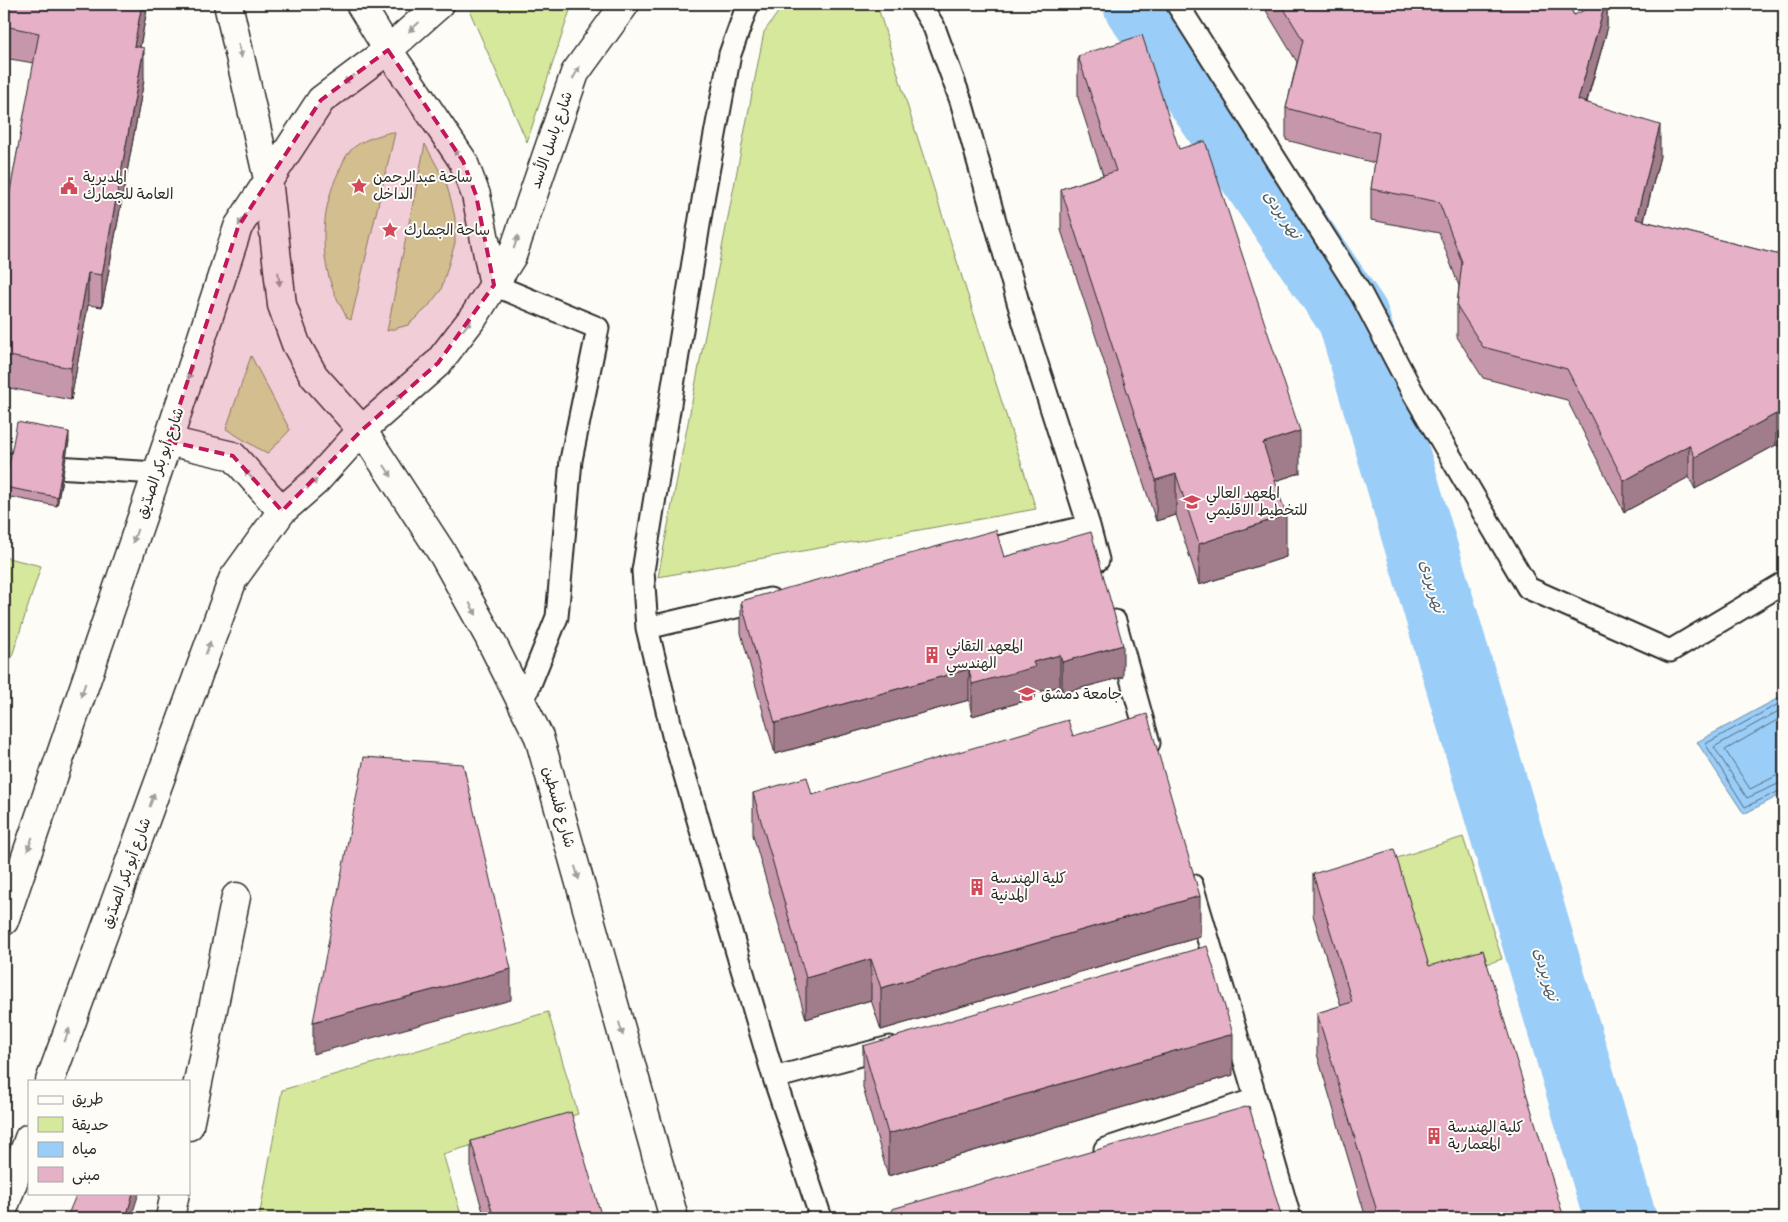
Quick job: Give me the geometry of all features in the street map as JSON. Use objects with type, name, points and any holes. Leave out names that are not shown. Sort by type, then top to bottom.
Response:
[{"type":"main road","name":"شارع فلسطين","points":[[228,4],[268,179],[282,305],[296,344],[314,376],[362,430],[444,556],[489,637],[539,737],[674,1218]]},
{"type":"main road","points":[[360,4],[388,50],[463,161],[476,195],[494,285]]},
{"type":"main road","points":[[388,50],[440,4]]},
{"type":"main road","name":"شارع باسل الأسد","points":[[438,363],[475,315],[512,256],[575,73],[625,4]]},
{"type":"main road","name":"شارع أبو بكر الصدّيق","points":[[4,921],[168,441],[238,227],[321,100],[388,50]]},
{"type":"main road","name":"شارع أبو بكر الصدّيق","points":[[50,1080],[233,579],[282,511],[315,482],[362,430],[438,363]]},
{"type":"main road","points":[[168,441],[233,456],[282,511]]},
{"type":"main road","points":[[190,1121],[236,897]]},
{"type":"main road","points":[[4,1207],[28,1141]]},
{"type":"main road","points":[[170,1218],[175,1194]]},
{"type":"lane","points":[[748,4],[730,54],[704,194],[643,571],[647,628],[673,735],[774,1078],[821,1218]]},
{"type":"lane","points":[[920,4],[934,27],[961,101],[1024,323],[1089,526],[1155,765]]},
{"type":"lane","points":[[1177,4],[1361,294],[1411,389],[1528,588],[1670,651],[1784,583]]},
{"type":"lane","points":[[494,285],[598,328],[571,460],[557,617],[522,704]]},
{"type":"lane","points":[[4,464],[157,473]]},
{"type":"lane","points":[[954,557],[1089,526]]},
{"type":"lane","points":[[647,628],[791,594]]},
{"type":"lane","points":[[1187,870],[1290,1218]]},
{"type":"lane","points":[[774,1078],[909,1042]]},
{"type":"lane","points":[[1089,1154],[1256,1099]]},
{"type":"highlighted area","points":[[388,50],[463,161],[476,195],[494,285],[438,363],[362,430],[282,511],[233,456],[168,441],[238,227],[321,100]]},
{"type":"green space","points":[[572,4],[527,142],[470,12],[477,5]]},
{"type":"green space","points":[[784,4],[877,4],[910,114],[1036,509],[658,577],[764,32]]},
{"type":"green space","points":[[391,132],[395,133],[351,320],[347,318],[337,299],[328,273],[324,243],[326,213],[333,185],[350,151],[364,141]]},
{"type":"green space","points":[[425,144],[446,183],[455,218],[455,243],[441,290],[427,308],[408,325],[387,331]]},
{"type":"green space","points":[[251,356],[290,430],[267,454],[226,429]]},
{"type":"green space","points":[[4,557],[41,566],[4,681]]},
{"type":"green space","points":[[1463,837],[1502,959],[1434,981],[1394,859]]},
{"type":"green space","points":[[548,1012],[578,1114],[443,1154],[462,1218],[259,1218],[282,1090]]},
{"type":"water","points":[[1784,695],[1784,793],[1744,814],[1697,742]]},
{"type":"building","points":[[4,4],[142,4],[134,46],[144,48],[102,275],[88,273],[71,368],[4,355],[4,224],[39,33],[4,26]]},
{"type":"building","points":[[1281,4],[1568,4],[1574,15],[1597,4],[1605,4],[1578,100],[1660,125],[1636,219],[1784,256],[1784,416],[1776,414],[1695,457],[1689,445],[1624,481],[1567,369],[1483,347],[1457,306],[1462,262],[1439,202],[1371,189],[1379,133],[1286,108],[1303,40]]},
{"type":"building","points":[[1142,35],[1179,149],[1205,141],[1300,431],[1263,443],[1286,515],[1199,544],[1176,474],[1156,480],[1061,189],[1116,171],[1078,56]]},
{"type":"building","points":[[17,422],[69,432],[57,497],[5,487]]},
{"type":"building","name":"المعهد التقاني الهندسي","points":[[996,530],[1004,557],[1091,532],[1123,645],[1062,662],[1060,655],[1033,662],[1035,667],[972,684],[969,669],[775,723],[741,601]]},
{"type":"building","name":"كلية الهندسة المدنية","points":[[1147,714],[1200,896],[881,988],[871,959],[806,978],[753,793],[807,777],[812,795],[1068,720],[1073,736]]},
{"type":"building","points":[[364,757],[463,764],[511,969],[313,1022]]},
{"type":"building","name":"كلية الهندسة المعمارية","points":[[1394,849],[1429,966],[1483,950],[1564,1218],[1379,1218],[1317,1013],[1352,1002],[1313,874]]},
{"type":"building","points":[[1207,946],[1233,1034],[888,1134],[863,1046]]},
{"type":"building","points":[[1249,1106],[1282,1218],[895,1218],[892,1209]]},
{"type":"building","points":[[571,1112],[602,1218],[494,1218],[471,1141]]},
{"type":"building","points":[[77,1194],[133,1194],[126,1218],[67,1217]]},
{"type":"waterway","name":"نهر بردى","points":[[1139,4],[1353,317],[1620,1218]]},
{"type":"place","name":"المديرية العامة للجمارك","points":[[69,186]]},
{"type":"place","name":"ساحة عبدالرحمن الداخل","points":[[359,186]]},
{"type":"place","name":"ساحة الجمارك","points":[[390,230]]},
{"type":"place","name":"المعهد العالي للتخطيط الاقليمي","points":[[1192,502]]},
{"type":"place","name":"المعهد التقاني الهندسي","points":[[932,655]]},
{"type":"place","name":"جامعة دمشق","points":[[1027,694]]},
{"type":"place","name":"كلية الهندسة المدنية","points":[[977,887]]},
{"type":"place","name":"كلية الهندسة المعمارية","points":[[1434,1136]]}]
